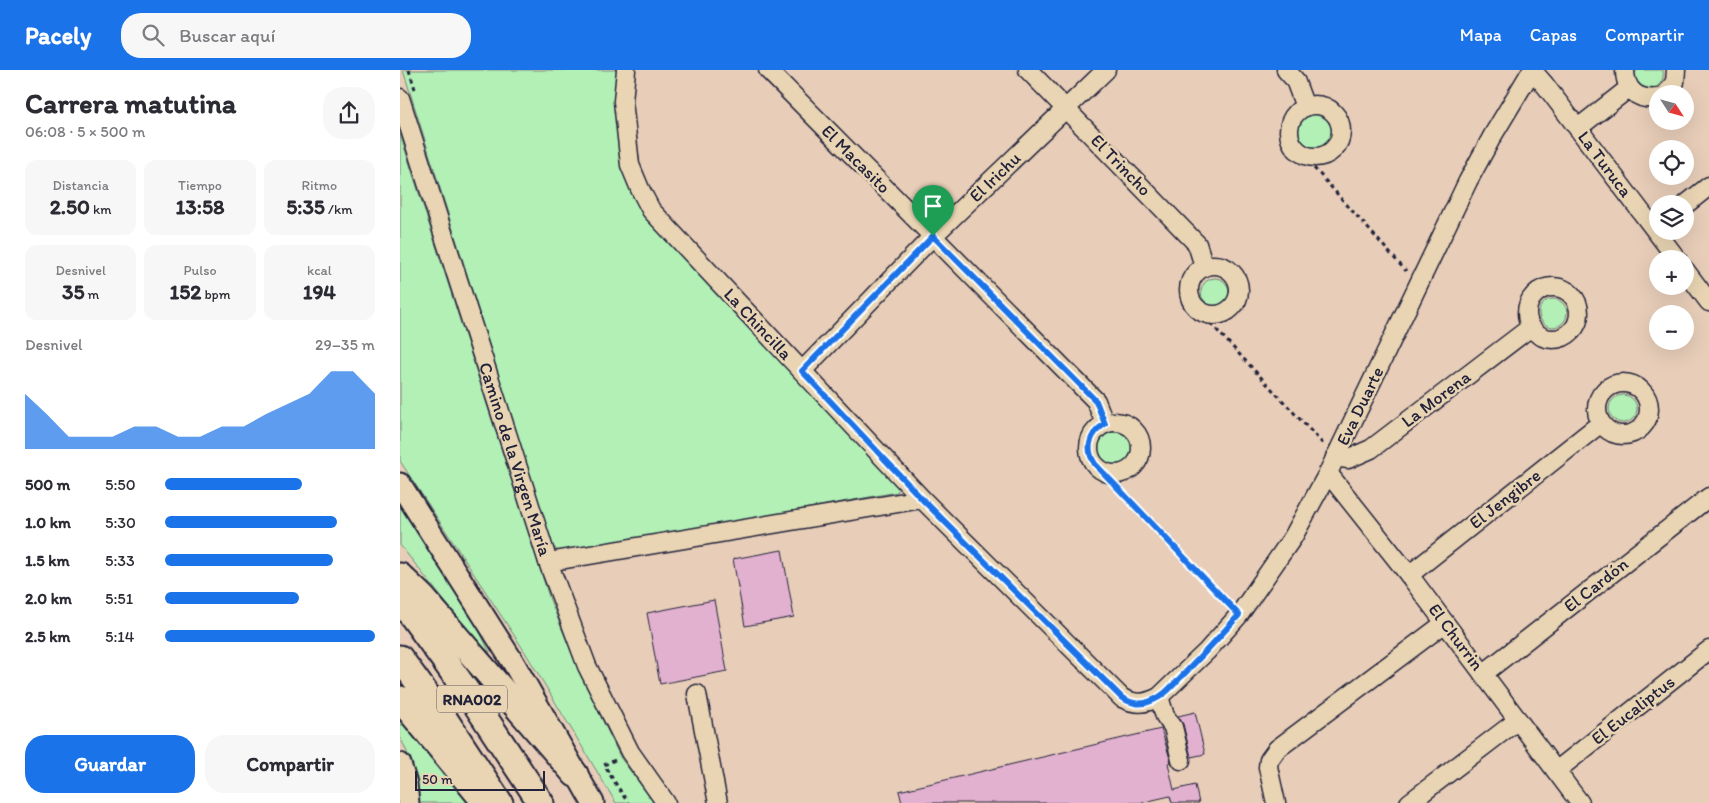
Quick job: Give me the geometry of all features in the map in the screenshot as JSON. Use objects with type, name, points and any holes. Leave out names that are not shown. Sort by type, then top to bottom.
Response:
[{"type":"highway","points":[[400,576],[422,597],[575,774]]},
{"type":"highway","name":"RNA002","points":[[400,598],[473,700],[541,803]]},
{"type":"highway","name":"RNA002","points":[[400,658],[446,721],[500,803]]},
{"type":"highway","points":[[400,700],[466,782],[486,803]]},
{"type":"main road","points":[[400,484],[514,662],[575,774],[593,803]]},
{"type":"main road","points":[[400,764],[406,784],[408,803]]},
{"type":"street","name":"La Chincilla","points":[[626,70],[623,101],[630,165],[651,210],[922,499],[1122,698],[1140,704]]},
{"type":"street","name":"El Macasito","points":[[768,70],[1096,401],[1105,424]]},
{"type":"street","name":"El Trincho","points":[[1028,70],[1067,108],[1196,244],[1204,266]]},
{"type":"street","name":"El Irichu","points":[[802,371],[933,236],[1106,70]]},
{"type":"street","points":[[1286,70],[1295,80],[1305,107]]},
{"type":"street","name":"La Turuca","points":[[1532,70],[1649,219]]},
{"type":"street","name":"Eva Duarte","points":[[1140,704],[1150,702],[1159,697],[1207,651],[1239,615],[1293,537],[1328,473],[1468,180],[1532,70]]},
{"type":"street","points":[[1625,70],[1625,80],[1628,88],[1641,98],[1649,98]]},
{"type":"street","points":[[1672,85],[1676,70]]},
{"type":"street","points":[[1578,128],[1628,88]]},
{"type":"street","name":"Camino de la Virgen María","points":[[400,98],[548,562],[587,666],[630,752],[666,803]]},
{"type":"street","points":[[1322,105],[1336,115],[1340,122],[1340,138],[1330,152],[1322,156],[1314,156],[1306,155],[1298,150],[1293,144],[1290,127],[1292,118],[1298,112],[1305,107],[1322,105]]},
{"type":"street","points":[[1694,198],[1709,186]]},
{"type":"street","points":[[1215,264],[1225,267],[1233,273],[1238,282],[1240,292],[1237,302],[1230,310],[1221,315],[1210,316],[1200,312],[1192,304],[1188,294],[1189,282],[1194,273],[1204,266],[1215,264]]},
{"type":"street","points":[[1694,282],[1709,302]]},
{"type":"street","name":"La Morena","points":[[1335,457],[1348,459],[1371,449],[1531,327]]},
{"type":"street","points":[[1113,422],[1122,423],[1130,427],[1140,441],[1140,450],[1134,466],[1118,473],[1109,473],[1101,470],[1095,464],[1089,450],[1093,434],[1098,428],[1113,422]]},
{"type":"street","name":"El Jengibre","points":[[1409,575],[1602,423]]},
{"type":"street","name":"El Churrin","points":[[1328,473],[1409,575],[1580,803]]},
{"type":"street","name":"El Cardón","points":[[1483,674],[1709,497]]},
{"type":"street","points":[[548,562],[922,499]]},
{"type":"street","points":[[1276,803],[1268,767],[1269,760],[1277,749],[1444,623]]},
{"type":"street","name":"El Eucaliptus","points":[[1556,771],[1709,650]]},
{"type":"street","points":[[697,694],[718,803]]},
{"type":"street","points":[[1159,697],[1165,716],[1173,727],[1181,760]]},
{"type":"street","points":[[1409,803],[1518,720]]},
{"type":"path","points":[[1298,150],[1418,284]]},
{"type":"path","points":[[1200,312],[1335,457]]},
{"type":"path","points":[[1101,470],[1239,615]]},
{"type":"path","points":[[628,803],[604,765],[630,752]]},
{"type":"green space","points":[[403,70],[619,70],[614,102],[621,168],[644,215],[896,482],[899,488],[897,492],[560,553],[552,545]]},
{"type":"green space","points":[[1636,70],[1663,70],[1663,78],[1660,84],[1649,85],[1649,88],[1639,84],[1636,78]]},
{"type":"green space","points":[[1315,114],[1327,119],[1332,131],[1327,143],[1315,148],[1303,143],[1298,131],[1303,119]]},
{"type":"green space","points":[[400,134],[550,600],[578,668],[620,757],[654,803],[616,803],[525,652],[400,461]]},
{"type":"green space","points":[[1215,278],[1225,282],[1229,292],[1225,302],[1215,306],[1205,302],[1201,292],[1205,282]]},
{"type":"green space","points":[[1553,299],[1563,303],[1567,313],[1563,323],[1553,327],[1543,323],[1539,313],[1543,303]]},
{"type":"green space","points":[[1623,395],[1633,399],[1637,409],[1633,419],[1623,423],[1613,419],[1609,409],[1613,399]]},
{"type":"green space","points":[[1115,432],[1127,437],[1132,449],[1127,461],[1115,466],[1103,461],[1098,449],[1103,437]]},
{"type":"green space","points":[[400,504],[478,628],[490,653],[470,633],[400,545]]},
{"type":"green space","points":[[400,720],[468,803],[417,803],[417,790],[407,752],[400,737]]},
{"type":"building","points":[[782,550],[794,617],[745,626],[733,559]]},
{"type":"building","points":[[714,600],[727,671],[660,684],[647,613]]},
{"type":"building","points":[[1195,712],[1205,754],[1191,757],[1183,724],[1178,716]]},
{"type":"building","points":[[1161,729],[1171,762],[1168,763],[1174,790],[1195,785],[1199,803],[1172,803],[1170,796],[1140,803],[902,803],[899,791]]},
{"type":"route","points":[[933,236],[1096,401],[1105,424],[1093,434],[1090,442],[1089,450],[1095,464],[1239,615],[1207,651],[1168,690],[1150,702],[1140,704],[1122,698],[922,499],[802,371],[933,236]]}]
